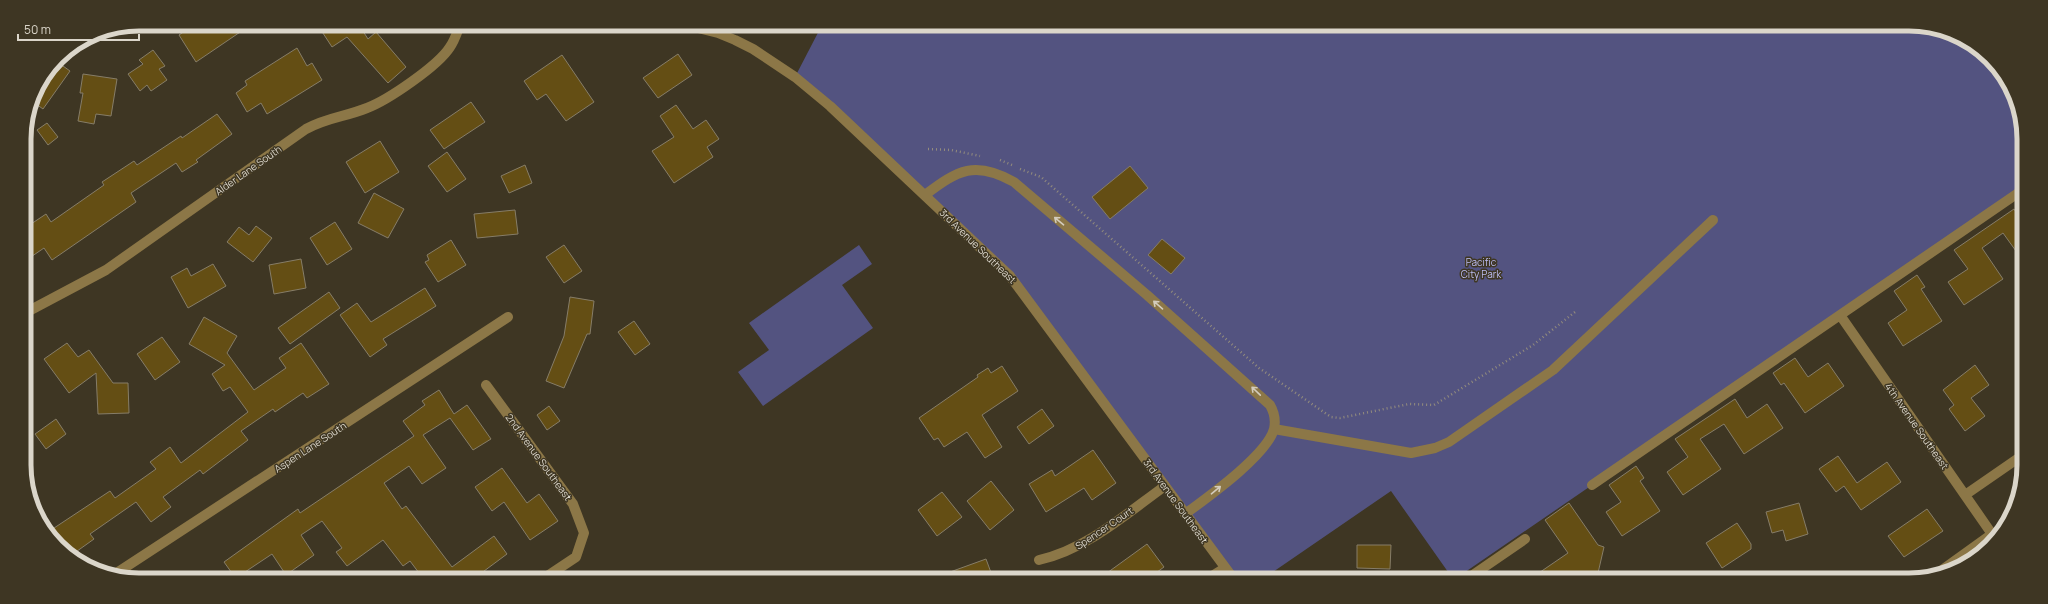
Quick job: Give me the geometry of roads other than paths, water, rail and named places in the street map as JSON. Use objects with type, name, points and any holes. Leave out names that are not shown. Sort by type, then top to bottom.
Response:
[{"type":"street","name":"Alder Lane South","points":[[31,310],[106,270],[306,129],[327,119],[367,108],[385,99],[436,63],[450,48],[457,31]]},
{"type":"street","name":"3rd Avenue Southeast","points":[[710,31],[735,40],[752,49],[795,77],[830,106],[1010,276],[1228,573]]},
{"type":"street","points":[[925,195],[946,179],[976,169],[989,170],[1014,182],[1252,387],[1270,405],[1274,413],[1274,429],[1264,448],[1185,514]]},
{"type":"street","points":[[1592,485],[2017,194]]},
{"type":"street","points":[[1274,429],[1411,453],[1435,448],[1449,442],[1553,370],[1713,220]]},
{"type":"street","name":"4th Avenue Southeast","points":[[1840,315],[1992,534]]},
{"type":"street","name":"Aspen Lane South","points":[[120,571],[508,317]]},
{"type":"street","name":"2nd Avenue Southeast","points":[[486,385],[573,504],[584,533],[576,557],[552,573]]},
{"type":"street","points":[[1965,495],[2017,459]]},
{"type":"street","name":"Spencer Court","points":[[1040,560],[1058,556],[1078,547],[1165,486]]},
{"type":"street","points":[[1476,573],[1525,539]]},
{"type":"street","points":[[1949,565],[1987,539]]},
{"type":"street","points":[[1217,573],[1225,568]]},
{"type":"park label","name":"Pacific City Park","points":[[1481,268]]}]
